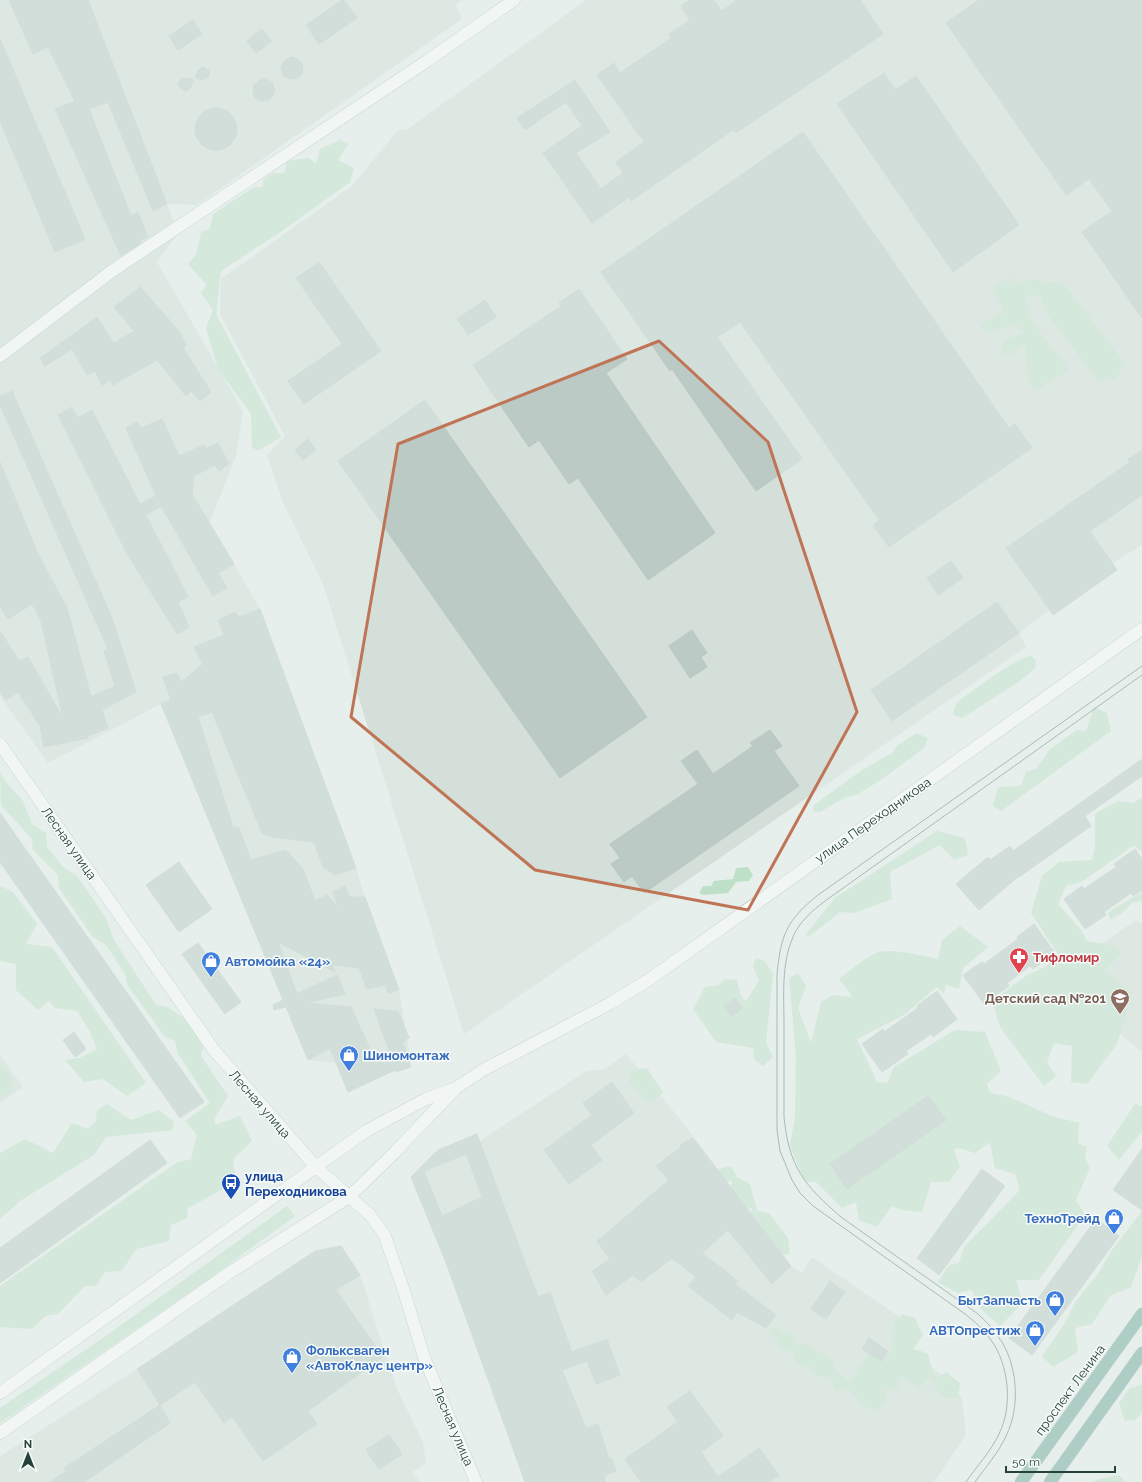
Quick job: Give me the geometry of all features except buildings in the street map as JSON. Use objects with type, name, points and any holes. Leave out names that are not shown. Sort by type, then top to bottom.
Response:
[{"type":"main road","points":[[0,356],[112,270],[427,61],[514,0]]},
{"type":"main road","name":"улица Переходникова","points":[[456,1088],[483,1070],[609,1004],[647,981],[1142,629]]},
{"type":"main road","name":"Лесная улица","points":[[0,744],[214,1050],[316,1167],[370,1215],[384,1234],[403,1288],[424,1357],[476,1482]]},
{"type":"main road","points":[[0,1393],[366,1131],[426,1099],[456,1088]]},
{"type":"main road","points":[[0,1433],[229,1273],[349,1197],[394,1153],[456,1088]]},
{"type":"main road","name":"проспект Ленина","points":[[1021,1482],[1142,1314]]},
{"type":"main road","points":[[1050,1482],[1142,1353]]},
{"type":"highlighted area","points":[[659,341],[768,442],[857,712],[748,910],[535,870],[351,717],[398,444]]},
{"type":"shaded area","points":[[0,0],[462,0],[456,5],[462,19],[197,205],[167,204],[178,233],[157,262],[243,411],[236,456],[210,522],[260,609],[356,868],[399,990],[411,1061],[381,1077],[371,1051],[337,1063],[308,1060],[161,704],[48,763],[0,696]]},
{"type":"shaded area","points":[[586,0],[1142,0],[1142,545],[1116,561],[1019,633],[1026,647],[464,1034],[323,584],[283,503],[267,455],[285,436],[220,314],[221,279],[352,186],[397,131],[408,129]]},
{"type":"shaded area","name":"Детский сад №201","points":[[1136,920],[1142,924],[1142,1052],[1053,979]]},
{"type":"shaded area","points":[[626,1054],[680,1119],[791,1266],[802,1273],[812,1257],[922,1332],[908,1351],[948,1379],[962,1398],[966,1435],[934,1482],[525,1482],[441,1250],[411,1177],[436,1151],[477,1134],[480,1141],[586,1071],[605,1069]]},
{"type":"shaded area","points":[[0,1055],[23,1087],[0,1103]]},
{"type":"shaded area","points":[[360,1275],[397,1389],[423,1442],[426,1463],[412,1472],[420,1482],[0,1482],[0,1456],[137,1369],[161,1404]]},
{"type":"green space","points":[[340,140],[348,144],[338,160],[354,168],[350,182],[282,231],[221,271],[216,314],[281,437],[258,451],[252,447],[251,414],[218,369],[206,328],[213,310],[201,293],[207,285],[188,264],[196,255],[201,232],[210,229],[213,214],[254,187],[262,187],[264,179],[273,173],[284,173],[287,161],[309,158],[316,164],[320,149]]},
{"type":"green space","points":[[1009,277],[1018,285],[1030,279],[1064,284],[1125,364],[1116,378],[1099,382],[1045,311],[1040,295],[1025,296],[1033,323],[1069,370],[1035,391],[1028,382],[1026,344],[1010,355],[1001,352],[1003,342],[1024,332],[1015,324],[985,333],[980,325],[1004,311],[993,288]]},
{"type":"green space","points":[[1031,656],[1036,660],[1035,668],[1031,672],[1014,685],[962,718],[954,715],[953,712],[960,700],[1006,668]]},
{"type":"green space","points":[[1094,707],[1107,713],[1111,731],[1001,811],[993,806],[998,787],[1021,786],[1026,772],[1036,769],[1050,749],[1077,730],[1086,731]]},
{"type":"green space","points":[[916,733],[928,738],[924,748],[881,780],[858,794],[844,798],[820,812],[813,811],[814,805],[862,770],[892,753],[897,746]]},
{"type":"green space","points":[[0,772],[4,780],[23,801],[32,824],[46,833],[47,847],[63,867],[77,876],[106,918],[114,940],[156,1005],[167,1007],[194,1024],[204,1042],[201,1056],[228,1096],[215,1118],[215,1125],[240,1116],[252,1141],[233,1159],[236,1182],[188,1208],[187,1218],[171,1225],[169,1241],[136,1249],[122,1271],[105,1272],[96,1286],[85,1286],[58,1314],[45,1316],[32,1329],[0,1327],[0,1286],[176,1163],[191,1159],[197,1135],[185,1121],[210,1103],[177,1052],[175,1041],[165,1037],[128,986],[125,974],[107,946],[92,936],[59,888],[58,875],[33,850],[32,839],[1,805]]},
{"type":"green space","points":[[1142,798],[1142,852],[1134,845],[1083,881],[1066,886],[1058,904],[1082,931],[1087,941],[1113,945],[1122,953],[1105,970],[1130,992],[1127,1011],[1117,1044],[1087,1084],[1071,1082],[1072,1046],[1054,1043],[1047,1062],[1056,1076],[1044,1086],[1000,1027],[992,1001],[1027,975],[1045,967],[1058,954],[1031,913],[1042,876],[1059,862],[1092,860],[1095,847],[1095,814],[1118,801],[1133,803]]},
{"type":"green space","points":[[937,831],[965,838],[968,855],[954,860],[940,845],[890,872],[892,899],[854,913],[840,912],[810,936],[805,935],[835,898]]},
{"type":"green space","points":[[748,867],[753,875],[749,881],[736,882],[728,893],[703,895],[699,893],[703,886],[711,886],[714,881],[733,879],[736,868]]},
{"type":"green space","points":[[0,886],[13,892],[37,924],[26,944],[52,947],[146,1083],[127,1096],[103,1079],[84,1082],[65,1060],[79,1058],[97,1049],[90,1032],[77,1011],[55,1008],[49,1001],[38,1010],[16,990],[16,964],[0,961]]},
{"type":"green space","points":[[1142,892],[1142,901],[1133,902],[1122,913],[1110,920],[1108,912]]},
{"type":"green space","points":[[960,926],[988,947],[963,968],[959,989],[946,985],[944,994],[937,987],[904,1015],[857,1039],[877,1082],[887,1083],[894,1067],[955,1030],[985,1032],[1001,1071],[987,1084],[990,1093],[1007,1096],[1052,1116],[1079,1123],[1078,1143],[1087,1147],[1085,1159],[1090,1168],[1076,1200],[1085,1215],[1039,1280],[1016,1280],[1023,1303],[1000,1326],[981,1309],[971,1290],[958,1293],[938,1282],[949,1265],[959,1263],[964,1247],[1020,1190],[1015,1174],[995,1168],[990,1142],[975,1153],[958,1148],[954,1150],[960,1167],[949,1182],[931,1182],[922,1212],[901,1210],[892,1206],[877,1227],[859,1220],[856,1202],[842,1208],[816,1182],[804,1181],[790,1146],[795,1117],[796,1055],[789,978],[798,973],[806,986],[798,1008],[811,1043],[821,1002],[833,995],[853,997],[839,979],[853,968],[876,953],[886,951],[917,954],[938,959],[942,940]]},
{"type":"green space","points":[[756,958],[765,961],[773,974],[766,1043],[773,1057],[763,1066],[754,1059],[753,1048],[716,1042],[693,1009],[705,987],[719,985],[724,979],[737,980],[741,996],[746,1001],[759,981],[753,966]]},
{"type":"green space","points":[[0,1063],[11,1076],[13,1090],[0,1099]]},
{"type":"green space","points":[[647,1068],[663,1092],[655,1101],[645,1101],[629,1081],[631,1070]]},
{"type":"green space","points":[[107,1104],[131,1120],[159,1110],[174,1122],[173,1130],[106,1137],[94,1155],[20,1201],[0,1219],[0,1153],[25,1139],[53,1153],[72,1123],[88,1129],[96,1121],[97,1110]]},
{"type":"green space","points":[[1135,1104],[1142,1107],[1142,1131],[1119,1160],[1107,1146]]},
{"type":"green space","points":[[731,1166],[737,1177],[750,1184],[757,1211],[769,1213],[788,1238],[790,1254],[772,1256],[748,1226],[752,1208],[742,1212],[730,1193],[732,1181],[719,1182],[714,1170]]},
{"type":"green space","points":[[287,1206],[295,1216],[213,1276],[0,1423],[0,1408],[103,1338]]},
{"type":"green space","points":[[1142,1211],[1142,1256],[1131,1287],[1110,1296],[1092,1324],[1075,1328],[1078,1352],[1053,1367],[1042,1356],[1065,1323],[1076,1301],[1098,1274],[1112,1250]]},
{"type":"green space","points":[[903,1314],[915,1318],[923,1335],[913,1349],[928,1354],[933,1372],[939,1378],[946,1372],[960,1383],[958,1398],[945,1398],[937,1391],[930,1377],[919,1388],[900,1376],[898,1388],[885,1391],[886,1401],[877,1410],[864,1407],[850,1391],[835,1390],[831,1377],[816,1376],[808,1366],[797,1364],[792,1352],[781,1349],[777,1340],[766,1332],[774,1326],[781,1333],[790,1332],[797,1345],[805,1343],[833,1360],[836,1371],[850,1382],[868,1355],[892,1353],[893,1323]]},
{"type":"green space","points":[[1142,1385],[1142,1413],[1135,1420],[1125,1421],[1119,1403],[1130,1388]]},
{"type":"green space","points":[[1119,1475],[1126,1482],[1094,1482],[1096,1480]]},
{"type":"tram line","points":[[966,1482],[992,1446],[1003,1423],[1006,1411],[1007,1386],[1002,1361],[991,1340],[976,1323],[813,1206],[800,1193],[792,1180],[780,1151],[777,1130],[777,974],[781,948],[787,929],[792,920],[818,895],[1142,666]]},
{"type":"tram line","points":[[975,1482],[996,1454],[1011,1425],[1015,1401],[1014,1376],[1011,1364],[1002,1342],[988,1323],[978,1314],[841,1217],[817,1195],[800,1174],[790,1149],[784,1117],[784,992],[785,970],[789,948],[799,926],[806,917],[820,905],[1142,675]]},
{"type":"place","name":"Тифломир","points":[[1019,974]]},
{"type":"place","name":"Автомойка «24»","points":[[211,978]]},
{"type":"place","name":"Детский сад №201","points":[[1120,1015]]},
{"type":"place","name":"Шиномонтаж","points":[[349,1072]]},
{"type":"place","name":"улица Переходникова","points":[[231,1200]]},
{"type":"place","name":"ТехноТрейд","points":[[1114,1235]]},
{"type":"place","name":"БытЗапчасть","points":[[1055,1317]]},
{"type":"place","name":"АВТОпрестиж","points":[[1035,1347]]},
{"type":"place","name":"Фольксваген «АвтоКлаус центр»","points":[[292,1374]]}]
